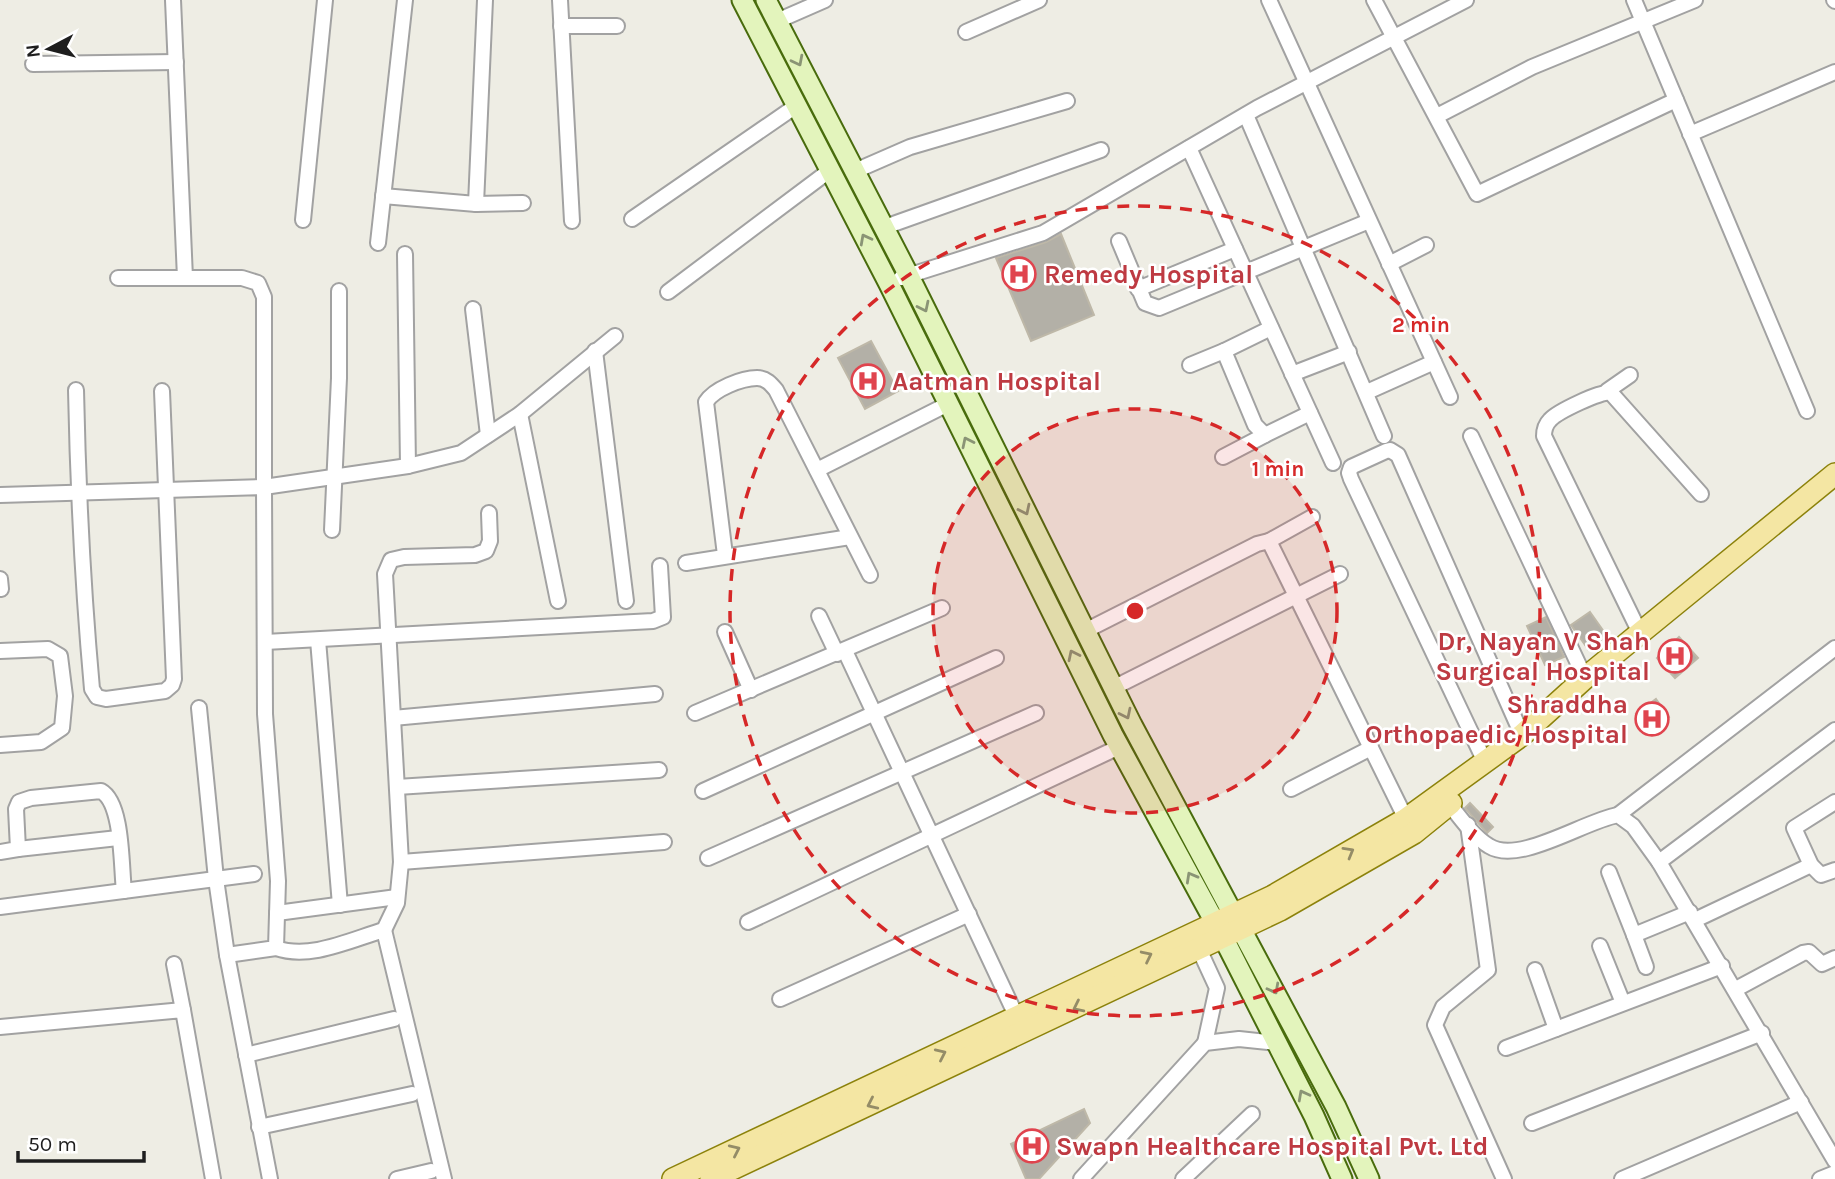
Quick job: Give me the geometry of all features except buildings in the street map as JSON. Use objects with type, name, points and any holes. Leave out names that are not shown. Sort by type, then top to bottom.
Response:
[{"type":"main road","points":[[711,1179],[1021,1025],[1229,926],[1280,910],[1414,832],[1485,762],[1522,735],[1585,678],[1835,474]]},
{"type":"main road","points":[[677,1178],[1199,949],[1273,896],[1445,799],[1835,484]]},
{"type":"street","points":[[173,0],[186,278]]},
{"type":"street","points":[[303,220],[325,0]]},
{"type":"street","points":[[378,243],[405,0]]},
{"type":"street","points":[[476,204],[485,0]]},
{"type":"street","points":[[560,0],[572,221]]},
{"type":"street","points":[[742,0],[889,284],[1119,747],[1336,1107],[1369,1179]]},
{"type":"street","points":[[766,0],[908,274],[1113,688],[1229,926],[1276,1043],[1314,1116],[1342,1179]]},
{"type":"street","points":[[777,20],[825,0]]},
{"type":"street","points":[[966,32],[1039,0]]},
{"type":"street","points":[[1269,0],[1450,397]]},
{"type":"street","points":[[1374,0],[1477,194],[1676,100]]},
{"type":"street","points":[[889,284],[908,274],[1043,233],[1246,114],[1466,0]]},
{"type":"street","points":[[1634,0],[1807,411]]},
{"type":"street","points":[[1437,116],[1532,67],[1695,0]]},
{"type":"street","points":[[561,26],[617,26]]},
{"type":"street","points":[[33,64],[176,62]]},
{"type":"street","points":[[1690,134],[1835,72]]},
{"type":"street","points":[[855,172],[910,147],[1067,101]]},
{"type":"street","points":[[632,219],[796,106]]},
{"type":"street","points":[[1246,114],[1384,436]]},
{"type":"street","points":[[1189,148],[1333,463]]},
{"type":"street","points":[[882,228],[1101,150]]},
{"type":"street","points":[[668,292],[829,171]]},
{"type":"street","points":[[383,197],[476,204],[523,203]]},
{"type":"street","points":[[1119,241],[1145,303],[1159,308],[1369,221]]},
{"type":"street","points":[[1389,264],[1426,245]]},
{"type":"street","points":[[1138,289],[1235,249]]},
{"type":"street","points":[[405,254],[408,466]]},
{"type":"street","points":[[118,278],[242,278],[258,283],[264,297],[265,714],[278,881],[276,948]]},
{"type":"street","points":[[332,530],[339,291]]},
{"type":"street","points":[[473,309],[488,435]]},
{"type":"street","points":[[1190,365],[1271,328]]},
{"type":"street","points":[[0,495],[264,486],[408,466],[461,453],[520,414],[615,336]]},
{"type":"street","points":[[595,351],[626,601]]},
{"type":"street","points":[[1224,351],[1255,425],[1265,435]]},
{"type":"street","points":[[1292,374],[1349,352]]},
{"type":"street","points":[[1367,392],[1434,362]]},
{"type":"street","points":[[1630,375],[1607,391],[1551,419],[1544,436],[1640,633]]},
{"type":"street","points":[[725,555],[706,402],[712,393],[757,378],[768,381],[776,390],[870,575]]},
{"type":"street","points":[[76,390],[78,492],[92,689],[97,697],[106,699],[165,691],[172,685],[162,391]]},
{"type":"street","points":[[1607,391],[1615,396],[1701,494]]},
{"type":"street","points":[[817,470],[948,404]]},
{"type":"street","points":[[1223,457],[1310,413]]},
{"type":"street","points":[[520,414],[558,601]]},
{"type":"street","points":[[1471,436],[1585,678]]},
{"type":"street","points":[[1485,762],[1349,473],[1351,467],[1385,451],[1391,450],[1398,455],[1522,735]]},
{"type":"street","points":[[397,1179],[438,1175],[384,930],[397,897],[401,862],[385,574],[391,561],[486,551],[490,541],[489,513]]},
{"type":"street","points":[[1085,631],[1257,544],[1269,541],[1312,517]]},
{"type":"street","points":[[686,563],[850,537]]},
{"type":"street","points":[[1269,541],[1406,819]]},
{"type":"street","points":[[265,642],[388,638],[653,621],[663,617],[660,566]]},
{"type":"street","points":[[1113,688],[1340,574]]},
{"type":"street","points":[[0,579],[1,589]]},
{"type":"street","points":[[695,713],[942,608]]},
{"type":"street","points":[[819,616],[874,714],[1021,1025]]},
{"type":"street","points":[[724,632],[751,690]]},
{"type":"street","points":[[318,640],[340,905]]},
{"type":"street","points":[[1445,799],[1488,846],[1507,852],[1527,849],[1600,818],[1618,815],[1835,648]]},
{"type":"street","points":[[0,651],[48,649],[60,656],[65,696],[62,729],[50,739],[0,745]]},
{"type":"street","points":[[704,791],[996,658]]},
{"type":"street","points":[[393,718],[655,694]]},
{"type":"street","points":[[199,708],[216,878],[227,955],[270,1179]]},
{"type":"street","points":[[708,858],[1036,713]]},
{"type":"street","points":[[1659,862],[1835,730]]},
{"type":"street","points":[[748,922],[1119,747]]},
{"type":"street","points":[[1291,789],[1371,748]]},
{"type":"street","points":[[397,787],[659,770]]},
{"type":"street","points":[[18,849],[16,809],[19,802],[31,797],[101,791],[109,796],[116,810],[124,891]]},
{"type":"street","points":[[1835,802],[1794,825],[1794,832],[1811,865],[1821,875],[1835,870]]},
{"type":"street","points":[[1618,815],[1633,826],[1659,862],[1835,1161]]},
{"type":"street","points":[[1468,824],[1488,970],[1443,1007],[1435,1025],[1504,1179]]},
{"type":"street","points":[[0,852],[118,838]]},
{"type":"street","points":[[401,862],[664,842]]},
{"type":"street","points":[[1634,935],[1692,916],[1811,865]]},
{"type":"street","points":[[1609,872],[1646,967]]},
{"type":"street","points":[[0,907],[254,874]]},
{"type":"street","points":[[277,913],[397,897]]},
{"type":"street","points":[[780,999],[969,914]]},
{"type":"street","points":[[227,955],[276,948],[291,953],[307,952],[384,930]]},
{"type":"street","points":[[1600,946],[1623,1003]]},
{"type":"street","points":[[1081,1179],[1205,1043],[1217,988],[1199,949]]},
{"type":"street","points":[[1736,989],[1803,953],[1809,952],[1822,964],[1835,958]]},
{"type":"street","points":[[173,964],[213,1179]]},
{"type":"street","points":[[1506,1048],[1722,966]]},
{"type":"street","points":[[1535,970],[1556,1029]]},
{"type":"street","points":[[0,1027],[183,1010]]},
{"type":"street","points":[[246,1055],[394,1019]]},
{"type":"street","points":[[1532,1123],[1762,1033]]},
{"type":"street","points":[[1205,1043],[1238,1039],[1276,1043]]},
{"type":"street","points":[[259,1127],[412,1094]]},
{"type":"street","points":[[1622,1179],[1801,1102]]},
{"type":"street","points":[[1183,1179],[1252,1114]]},
{"type":"street","points":[[1820,1179],[1835,1173]]},
{"type":"place","name":"Remedy Hospital","points":[[1019,274]]},
{"type":"place","name":"Aatman Hospital","points":[[868,381]]},
{"type":"place","name":"Dr, Nayan V Shah Surgical Hospital","points":[[1675,656]]},
{"type":"place","name":"Shraddha Orthopaedic Hospital","points":[[1652,719]]},
{"type":"place","name":"Swapn Healthcare Hospital Pvt. Ltd","points":[[1032,1146]]}]
